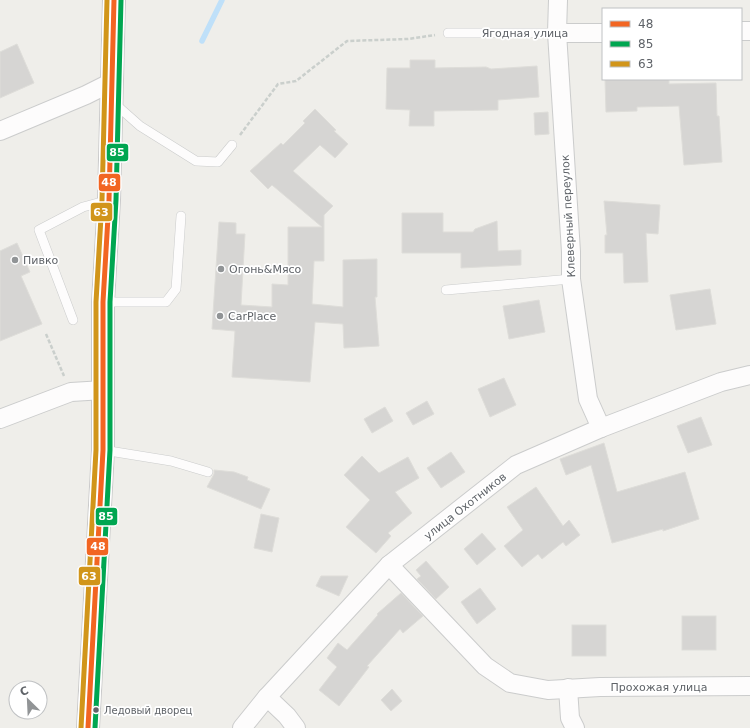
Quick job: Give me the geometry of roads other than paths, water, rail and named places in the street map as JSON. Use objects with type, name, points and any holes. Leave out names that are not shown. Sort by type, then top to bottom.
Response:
[{"type":"main road","points":[[88,728],[103,450],[104,302],[114,0]]},
{"type":"street","name":"Клеверный переулок","points":[[558,0],[556,32],[571,252],[571,279],[588,399],[601,428]]},
{"type":"street","name":"Ягодная улица","points":[[556,32],[602,33]]},
{"type":"street","points":[[0,131],[86,95],[112,91]]},
{"type":"street","name":"улица Охотников","points":[[242,728],[267,697],[389,565],[516,465],[601,428],[721,382],[750,375]]},
{"type":"street","points":[[0,419],[71,392],[104,390]]},
{"type":"street","name":"Прохожая улица","points":[[389,565],[484,666],[510,683],[548,690],[568,688],[750,686]]},
{"type":"street","points":[[568,688],[570,718],[575,728]]},
{"type":"street","points":[[267,697],[287,716],[296,728]]},
{"type":"lane","name":"Ягодная улица","points":[[448,33],[556,32]]},
{"type":"lane","points":[[112,91],[140,126],[196,161],[218,162],[232,145]]},
{"type":"lane","points":[[73,320],[39,230],[82,207],[108,200]]},
{"type":"lane","points":[[104,302],[166,302],[176,289],[181,216]]},
{"type":"lane","points":[[446,290],[571,279]]},
{"type":"lane","points":[[103,450],[171,461],[208,472]]},
{"type":"waterway","points":[[202,41],[222,0]]},
{"type":"place","name":"Пивко","points":[[15,260]]},
{"type":"place","name":"Огонь&Мясо","points":[[221,269]]},
{"type":"place","name":"CarPlace","points":[[220,316]]},
{"type":"place","name":"Ледовый дворец","points":[[96,710]]}]
